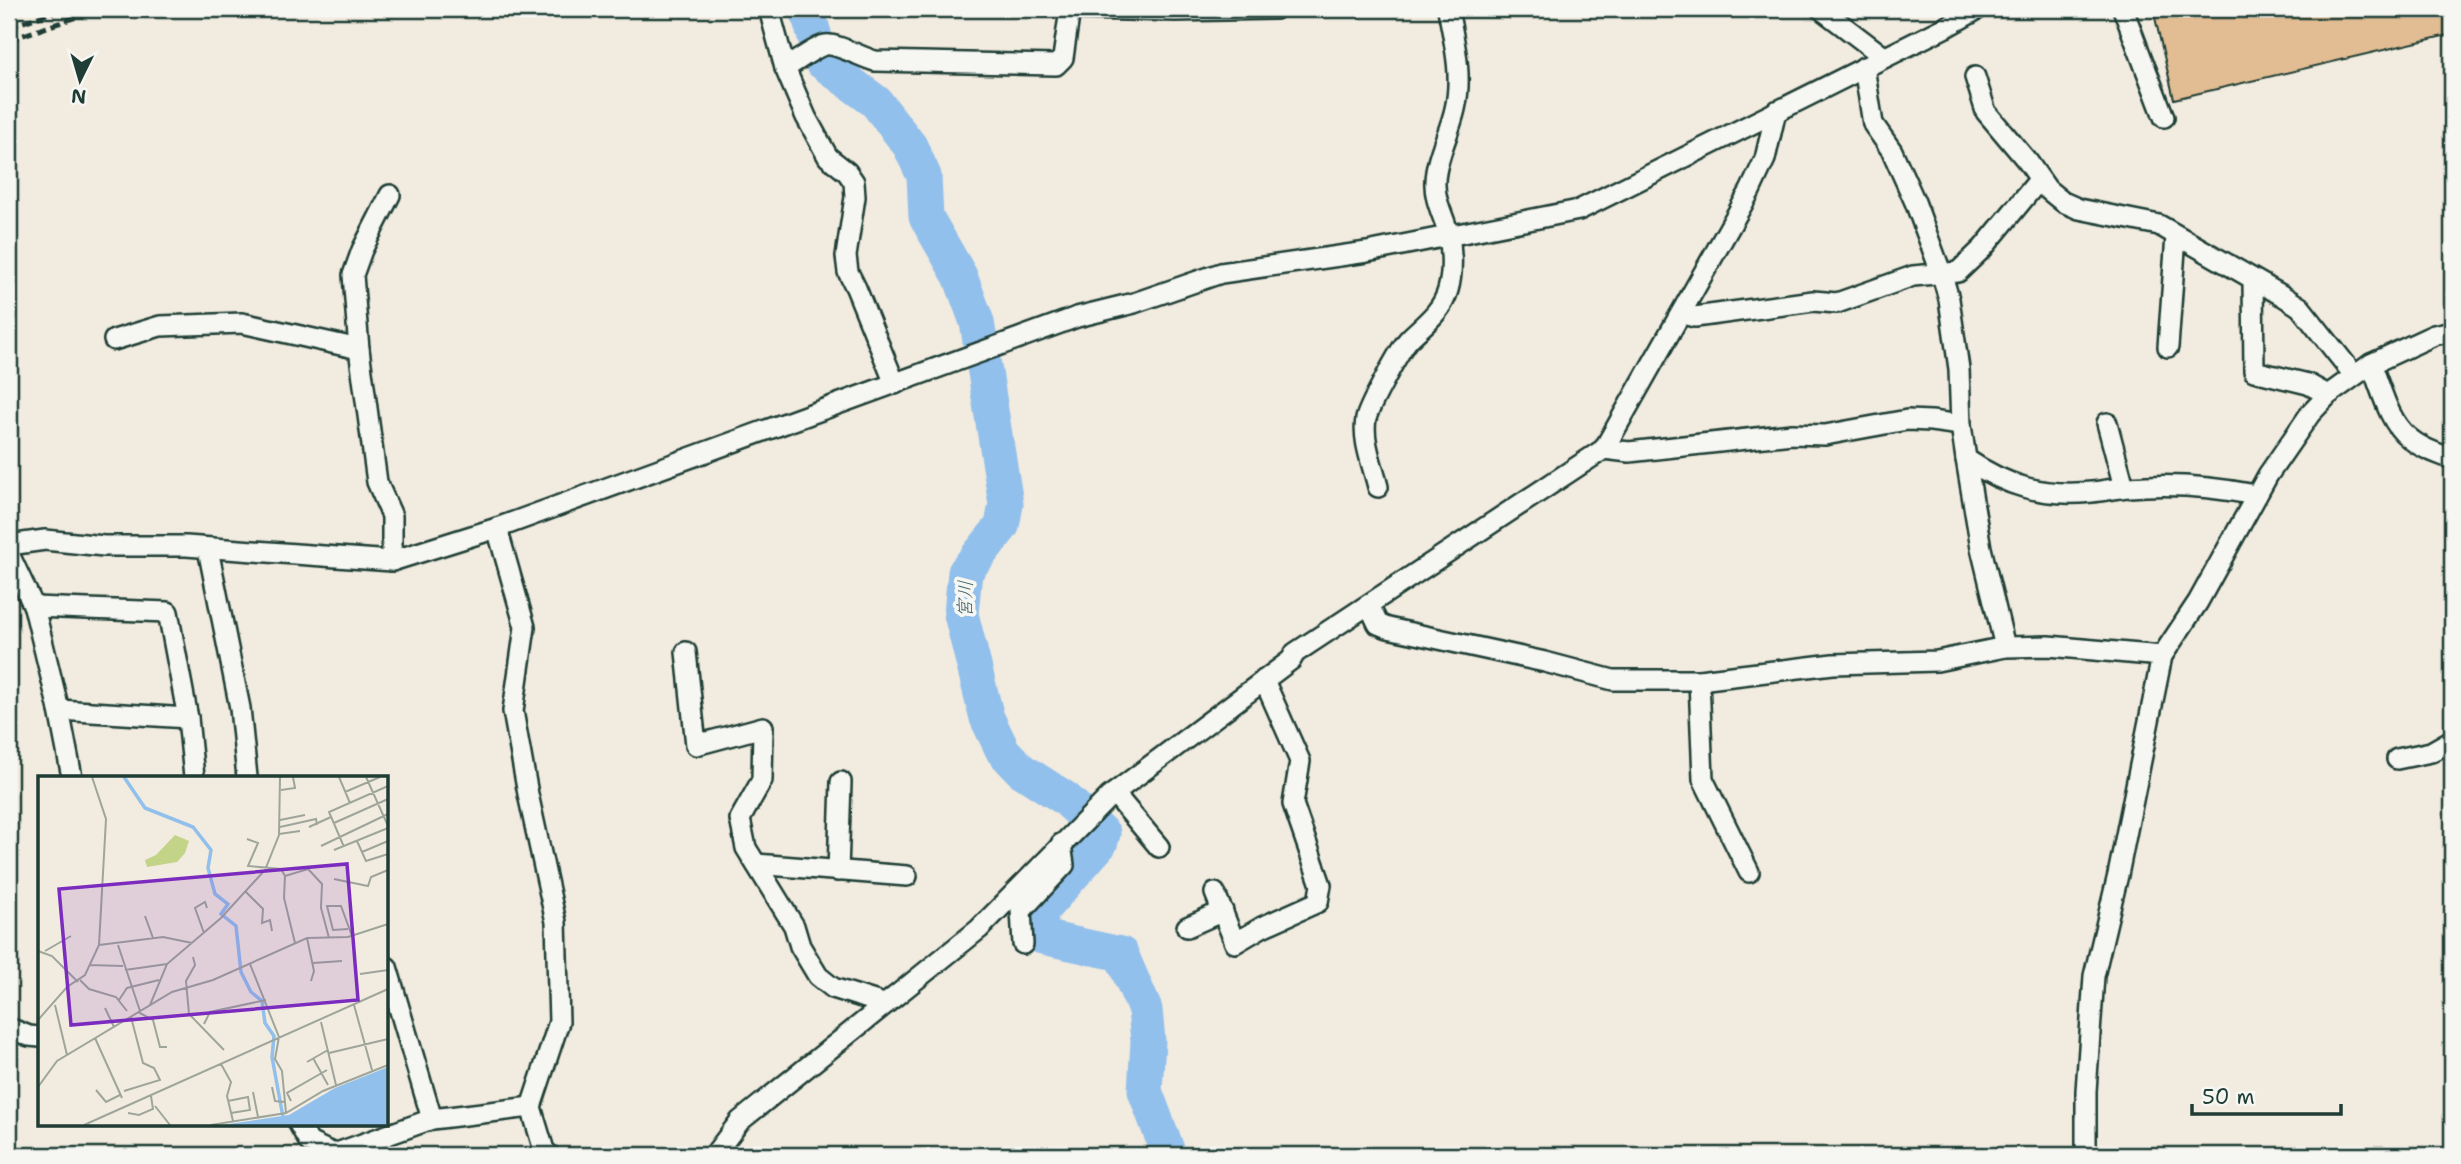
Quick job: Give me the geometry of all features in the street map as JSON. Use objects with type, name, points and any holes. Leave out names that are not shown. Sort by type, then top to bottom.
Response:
[{"type":"street","points":[[769,9],[785,68],[806,117],[828,157],[847,172],[854,182],[855,198],[846,256],[848,272],[895,384]]},
{"type":"street","points":[[785,68],[825,45],[875,61],[1056,65],[1063,58],[1071,9],[1275,9]]},
{"type":"street","points":[[1378,487],[1366,436],[1366,418],[1405,342],[1441,309],[1448,290],[1451,265],[1448,234],[1435,197],[1434,178],[1455,108],[1458,87],[1459,71],[1448,9]]},
{"type":"street","points":[[1821,9],[1884,57]]},
{"type":"street","points":[[9,545],[45,540],[104,546],[186,546],[393,561],[497,528],[1077,317],[1135,303],[1221,273],[1367,252],[1579,210],[1884,57],[1945,18],[1978,9]]},
{"type":"street","points":[[2123,9],[2164,117]]},
{"type":"street","points":[[1864,67],[1873,124],[1892,151],[1915,202],[1949,299],[1959,369],[1961,425],[1966,459],[1981,548],[2005,647]]},
{"type":"street","points":[[1975,77],[1986,112],[2028,162],[2039,180],[2063,202],[2079,209],[2159,225],[2300,307],[2354,375]]},
{"type":"street","points":[[714,1155],[740,1121],[979,929],[1112,795],[1291,660],[1295,653],[1595,458],[1604,449],[1750,191],[1765,159],[1776,111]]},
{"type":"street","points":[[1682,314],[1695,317],[1813,301],[1837,303],[1913,276],[1958,272],[2039,180]]},
{"type":"street","points":[[390,195],[362,250],[353,275],[359,349],[377,482],[392,516],[393,561]]},
{"type":"street","points":[[2168,347],[2176,236]]},
{"type":"street","points":[[2253,280],[2254,371],[2308,384],[2328,396]]},
{"type":"street","points":[[114,340],[160,326],[242,323],[359,349]]},
{"type":"street","points":[[2086,1155],[2086,1091],[2094,976],[2118,875],[2162,656],[2198,602],[2256,495],[2310,414],[2328,396],[2371,364],[2434,335],[2452,331]]},
{"type":"street","points":[[2371,364],[2397,425],[2415,442],[2452,458]]},
{"type":"street","points":[[1604,449],[1629,452],[1792,434],[1825,435],[1907,420],[1961,425]]},
{"type":"street","points":[[2107,424],[2124,487]]},
{"type":"street","points":[[1966,459],[2015,486],[2041,492],[2074,493],[2124,487],[2211,488],[2256,495]]},
{"type":"street","points":[[497,528],[525,626],[513,711],[556,922],[559,1022],[531,1107],[544,1150],[549,1155]]},
{"type":"street","points":[[208,549],[240,708],[247,776]]},
{"type":"street","points":[[9,554],[34,607],[60,710],[72,776]]},
{"type":"street","points":[[1369,605],[1378,624],[1388,628],[1545,662],[1613,680],[1699,680],[1833,664],[1937,661],[2005,647],[2049,646],[2162,656]]},
{"type":"street","points":[[34,607],[169,612],[188,718],[194,776]]},
{"type":"street","points":[[686,652],[696,745],[763,727],[762,780],[740,819],[746,848],[794,926],[800,946],[818,976],[834,988],[884,1004]]},
{"type":"street","points":[[1187,927],[1219,902],[1235,943],[1262,926],[1318,902],[1321,885],[1293,804],[1300,761],[1264,680]]},
{"type":"street","points":[[1699,680],[1703,779],[1749,872]]},
{"type":"street","points":[[60,710],[188,718]]},
{"type":"street","points":[[2397,759],[2431,752],[2452,740]]},
{"type":"street","points":[[838,871],[841,782]]},
{"type":"street","points":[[1112,795],[1159,847]]},
{"type":"street","points":[[1023,944],[1021,911],[1064,864],[1068,837]]},
{"type":"street","points":[[756,864],[907,877]]},
{"type":"street","points":[[388,970],[432,1119]]},
{"type":"street","points":[[9,1028],[38,1037]]},
{"type":"street","points":[[300,1126],[309,1142],[334,1154],[432,1119],[531,1107]]},
{"type":"building","points":[[2153,9],[2449,9],[2452,34],[2174,99]]},
{"type":"waterway","name":"宮川","points":[[807,9],[822,62],[876,102],[910,146],[924,176],[926,217],[960,276],[977,322],[1006,504],[1002,526],[965,572],[961,614],[987,718],[1003,751],[1021,770],[1066,799],[1103,834],[1100,844],[1040,912],[1042,937],[1121,954],[1145,1010],[1148,1041],[1145,1091],[1169,1155]]},
{"type":"railway","points":[[9,27],[62,9]]},
{"type":"railway","points":[[9,40],[100,9]]}]
